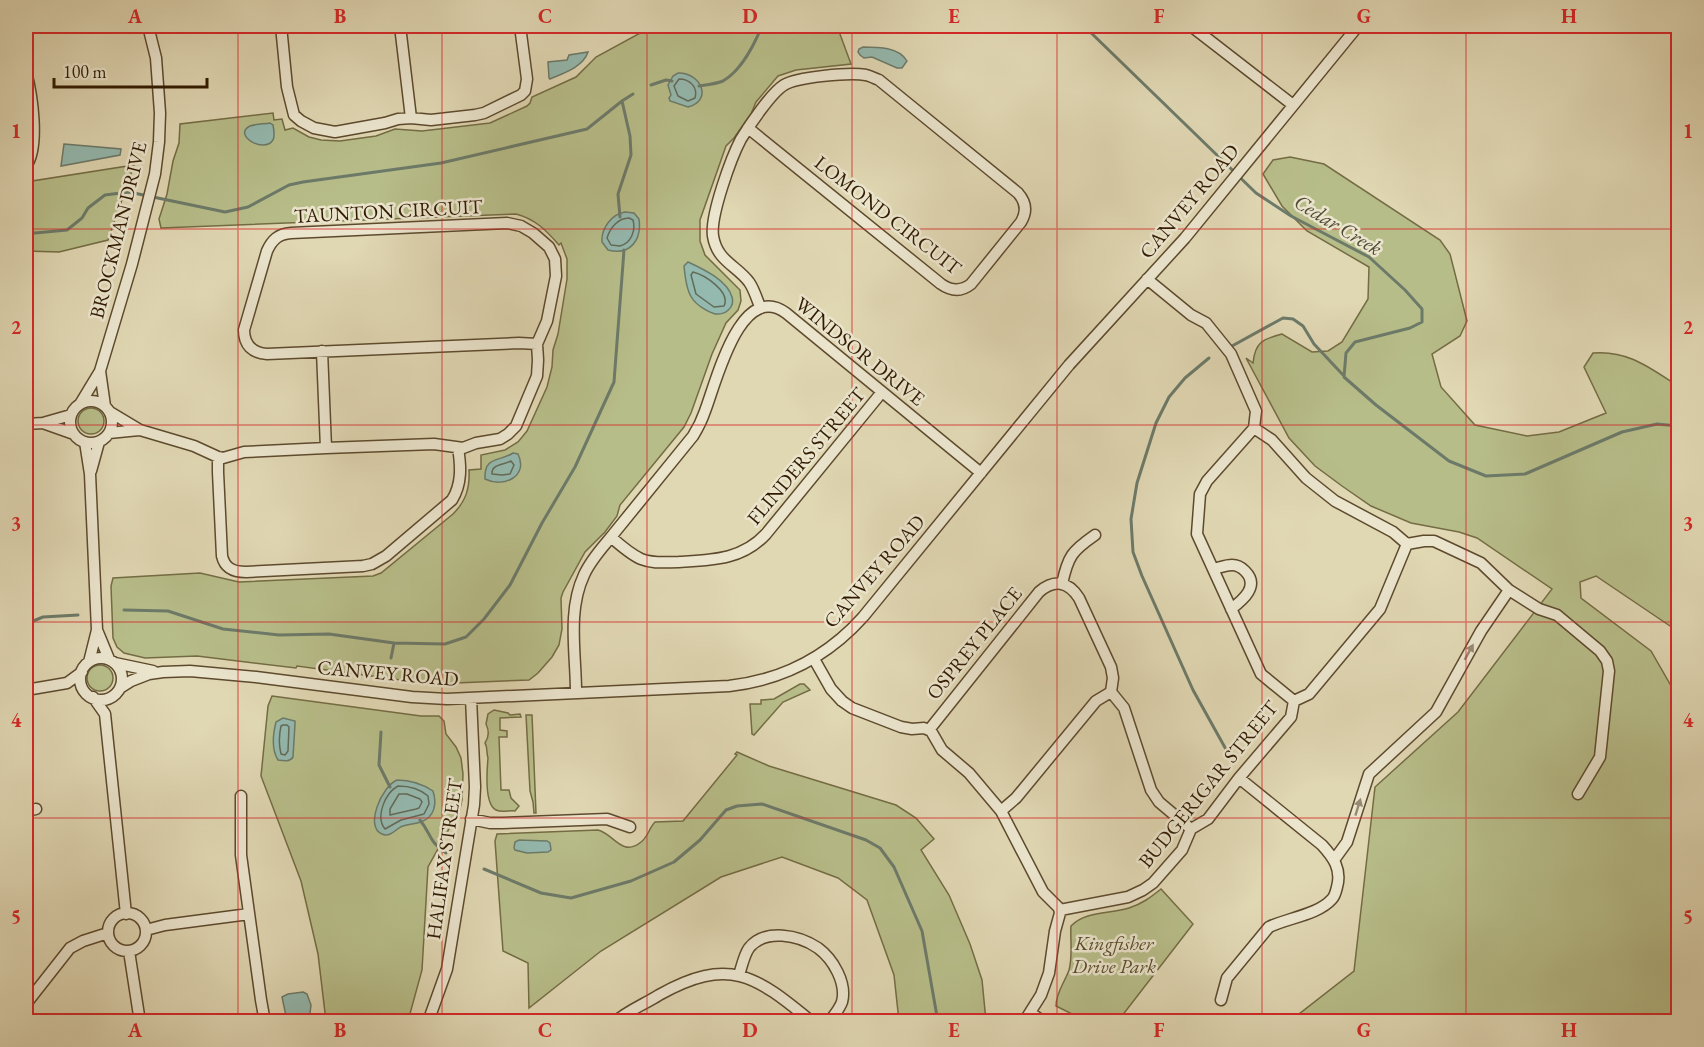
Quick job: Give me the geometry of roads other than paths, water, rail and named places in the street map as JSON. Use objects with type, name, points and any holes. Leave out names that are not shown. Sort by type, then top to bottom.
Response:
[{"type":"street","name":"BROCKMAN DRIVE","points":[[80,404],[100,371],[132,264],[155,174],[160,113],[156,58],[148,26]]},
{"type":"street","points":[[281,26],[287,87],[294,115],[314,128],[335,132],[411,118],[431,120],[484,113],[521,95],[525,91],[527,80],[520,26]]},
{"type":"street","points":[[400,26],[411,118]]},
{"type":"street","points":[[1191,26],[1293,105]]},
{"type":"street","name":"CANVEY ROAD","points":[[112,661],[163,672],[203,672],[426,698],[715,687],[739,685],[797,668],[840,640],[863,617],[1076,356],[1185,238],[1358,26]]},
{"type":"street","points":[[26,72],[33,108],[32,150],[26,166]]},
{"type":"street","name":"LOMOND CIRCUIT","points":[[748,128],[950,289],[963,289],[970,284],[1021,222],[1025,204],[1018,193],[884,83],[858,74],[789,82],[778,90],[748,128],[736,150],[712,226],[714,241],[720,254],[749,283],[760,307]]},
{"type":"street","name":"TAUNTON CIRCUIT","points":[[218,457],[223,458],[244,452],[326,448],[438,444],[463,448],[479,442],[496,440],[513,429],[537,376],[537,344],[546,325],[556,268],[555,259],[549,247],[525,228],[507,224],[284,234],[273,241],[268,248],[244,330],[244,339],[252,349],[260,353],[537,344]]},
{"type":"street","points":[[1147,279],[1191,315],[1206,323],[1231,354],[1256,411],[1254,428],[1207,481],[1200,494],[1197,534],[1261,674],[1294,701]]},
{"type":"street","points":[[576,692],[574,621],[576,596],[580,582],[588,567],[611,537],[693,436],[701,421],[730,342],[744,321],[760,307]]},
{"type":"street","name":"WINDSOR DRIVE","points":[[760,307],[779,308],[981,473]]},
{"type":"street","points":[[321,351],[326,448]]},
{"type":"street","name":"BROCKMAN DRIVE","points":[[100,371],[107,409]]},
{"type":"street","name":"FLINDERS STREET","points":[[611,537],[633,555],[655,562],[719,559],[743,552],[766,534],[882,392]]},
{"type":"street","points":[[26,424],[43,423],[71,415],[80,404],[93,401],[140,430],[194,446],[218,457],[222,556],[226,565],[231,569],[246,572],[363,566],[381,560],[452,500],[459,482],[458,448]]},
{"type":"street","points":[[90,474],[99,442],[109,433],[112,419],[107,409]]},
{"type":"street","points":[[71,415],[71,428],[74,434]]},
{"type":"street","points":[[43,423],[74,434],[85,442],[99,442]]},
{"type":"street","points":[[1254,428],[1272,440],[1306,478],[1335,501],[1393,532],[1407,544],[1434,542],[1481,563],[1509,590],[1539,609],[1557,615],[1600,651],[1606,661],[1608,671],[1600,757],[1578,794]]},
{"type":"street","points":[[109,433],[140,430]]},
{"type":"street","points":[[26,690],[67,683],[82,672],[89,662],[97,630],[90,474],[85,442]]},
{"type":"street","points":[[1095,535],[1073,552],[1066,563],[1062,584],[1072,588],[1079,598],[1111,667],[1113,678],[1111,692],[1124,708],[1149,785],[1164,807],[1191,829]]},
{"type":"street","name":"BUDGERIGAR STREET","points":[[1060,910],[1128,897],[1154,883],[1182,850],[1191,829],[1208,819],[1239,778],[1291,717],[1294,701],[1309,694],[1380,609],[1407,544]]},
{"type":"street","points":[[1213,569],[1234,565],[1249,576],[1251,588],[1247,596],[1231,609]]},
{"type":"street","name":"OSPREY PLACE","points":[[928,729],[1039,592],[1048,585],[1062,584]]},
{"type":"street","points":[[1334,860],[1347,842],[1369,774],[1436,712],[1481,630],[1509,590]]},
{"type":"street","points":[[97,630],[112,661],[120,669],[122,675],[122,682],[105,714],[126,914]]},
{"type":"street","points":[[89,662],[103,658],[112,661]]},
{"type":"street","points":[[814,658],[825,681],[834,693],[852,708],[902,727],[928,729],[942,750],[969,773],[1001,811],[1040,887],[1060,910],[1049,973],[1028,1017],[1044,1022]]},
{"type":"street","points":[[82,672],[80,680],[105,714]]},
{"type":"street","name":"CANVEY ROAD","points":[[116,692],[143,676],[163,672]]},
{"type":"street","points":[[67,683],[104,699],[116,692]]},
{"type":"street","points":[[1001,811],[1016,798],[1096,701],[1111,692]]},
{"type":"street","name":"HALIFAX STREET","points":[[428,1022],[447,969],[471,819],[475,786],[471,698]]},
{"type":"street","points":[[1221,1000],[1227,978],[1269,927],[1323,907],[1334,898],[1339,881],[1338,868],[1322,845],[1239,778]]},
{"type":"street","points":[[241,796],[241,855],[265,1022]]},
{"type":"street","points":[[471,819],[502,823],[607,819],[630,827]]},
{"type":"street","points":[[126,914],[136,916],[146,930],[146,936],[140,946],[129,951],[123,951],[113,945],[108,933],[112,921],[117,916],[126,914]]},
{"type":"street","points":[[146,930],[165,925],[249,914]]},
{"type":"street","points":[[26,1004],[70,948],[108,933]]},
{"type":"street","points":[[740,975],[747,951],[753,944],[768,936],[793,938],[818,948],[835,967],[843,991],[838,1011],[829,1022]]},
{"type":"street","points":[[129,951],[140,1022]]},
{"type":"street","points":[[618,1020],[681,983],[704,976],[724,974],[740,975],[759,982],[812,1022]]},
{"type":"water","points":[[863,47],[894,50],[907,61],[902,68],[897,68],[872,57],[864,58],[858,52]]},
{"type":"water","points":[[588,52],[577,66],[549,78],[548,62],[567,60],[569,55]]},
{"type":"water","points":[[678,73],[692,77],[701,87],[700,99],[688,107],[670,101],[669,98],[671,95],[668,85],[673,76]]},
{"type":"water","points":[[270,123],[273,125],[274,135],[269,144],[257,144],[247,138],[245,130],[250,126]]},
{"type":"water","points":[[64,144],[121,149],[120,155],[61,166]]},
{"type":"water","points":[[620,213],[634,213],[639,219],[639,234],[633,245],[623,251],[608,250],[602,242],[605,227]]},
{"type":"water","points":[[688,262],[714,276],[725,285],[733,301],[728,310],[715,314],[694,301],[688,291],[685,278],[684,266]]},
{"type":"water","points":[[513,453],[518,454],[520,469],[512,479],[499,482],[485,479],[485,472],[490,463]]},
{"type":"water","points":[[283,718],[295,721],[293,757],[287,761],[278,760],[273,736],[276,722]]},
{"type":"water","points":[[397,780],[416,782],[433,791],[434,809],[426,820],[403,826],[385,835],[377,830],[375,815],[386,790]]},
{"type":"water","points":[[519,840],[547,841],[550,843],[551,850],[527,853],[515,850],[515,842]]},
{"type":"water","points":[[303,992],[307,994],[311,1005],[309,1021],[287,1021],[282,997]]},
{"type":"waterway","points":[[699,86],[714,84],[730,76],[742,64],[762,26]]},
{"type":"waterway","name":"Cedar Creek","points":[[1084,26],[1256,193],[1291,216],[1369,257],[1422,309],[1422,322],[1410,328],[1355,342],[1346,353],[1344,377],[1376,405],[1449,461],[1486,476],[1525,474],[1622,432],[1657,424],[1678,426]]},
{"type":"waterway","points":[[651,85],[666,80],[672,81]]},
{"type":"waterway","points":[[620,217],[618,194],[631,155],[630,136],[622,101],[633,94]]},
{"type":"waterway","points":[[26,231],[35,233],[67,230],[82,218],[88,208],[105,195],[129,192],[225,212],[248,207],[289,185],[441,163],[587,129],[622,101]]},
{"type":"waterway","points":[[391,658],[394,643],[445,644],[466,637],[484,619],[510,585],[542,523],[575,467],[614,382],[624,250]]},
{"type":"waterway","points":[[1232,346],[1283,318],[1293,319],[1303,326],[1314,344],[1344,376]]},
{"type":"waterway","points":[[1209,358],[1185,378],[1169,397],[1156,423],[1137,483],[1131,519],[1133,552],[1142,576],[1193,690],[1228,753]]},
{"type":"waterway","points":[[124,610],[168,611],[223,629],[279,635],[329,634],[394,643]]},
{"type":"waterway","points":[[26,624],[43,617],[78,615]]},
{"type":"waterway","points":[[381,732],[379,765],[390,787]]},
{"type":"waterway","points":[[484,869],[541,893],[571,898],[631,881],[674,862],[700,840],[726,810],[737,806],[762,804],[866,840],[880,848],[894,867],[922,931],[938,1022]]},
{"type":"waterway","points":[[420,820],[433,841],[446,853]]},
{"type":"park label","name":"Kingfisher Drive Park","points":[[1114,954]]}]
